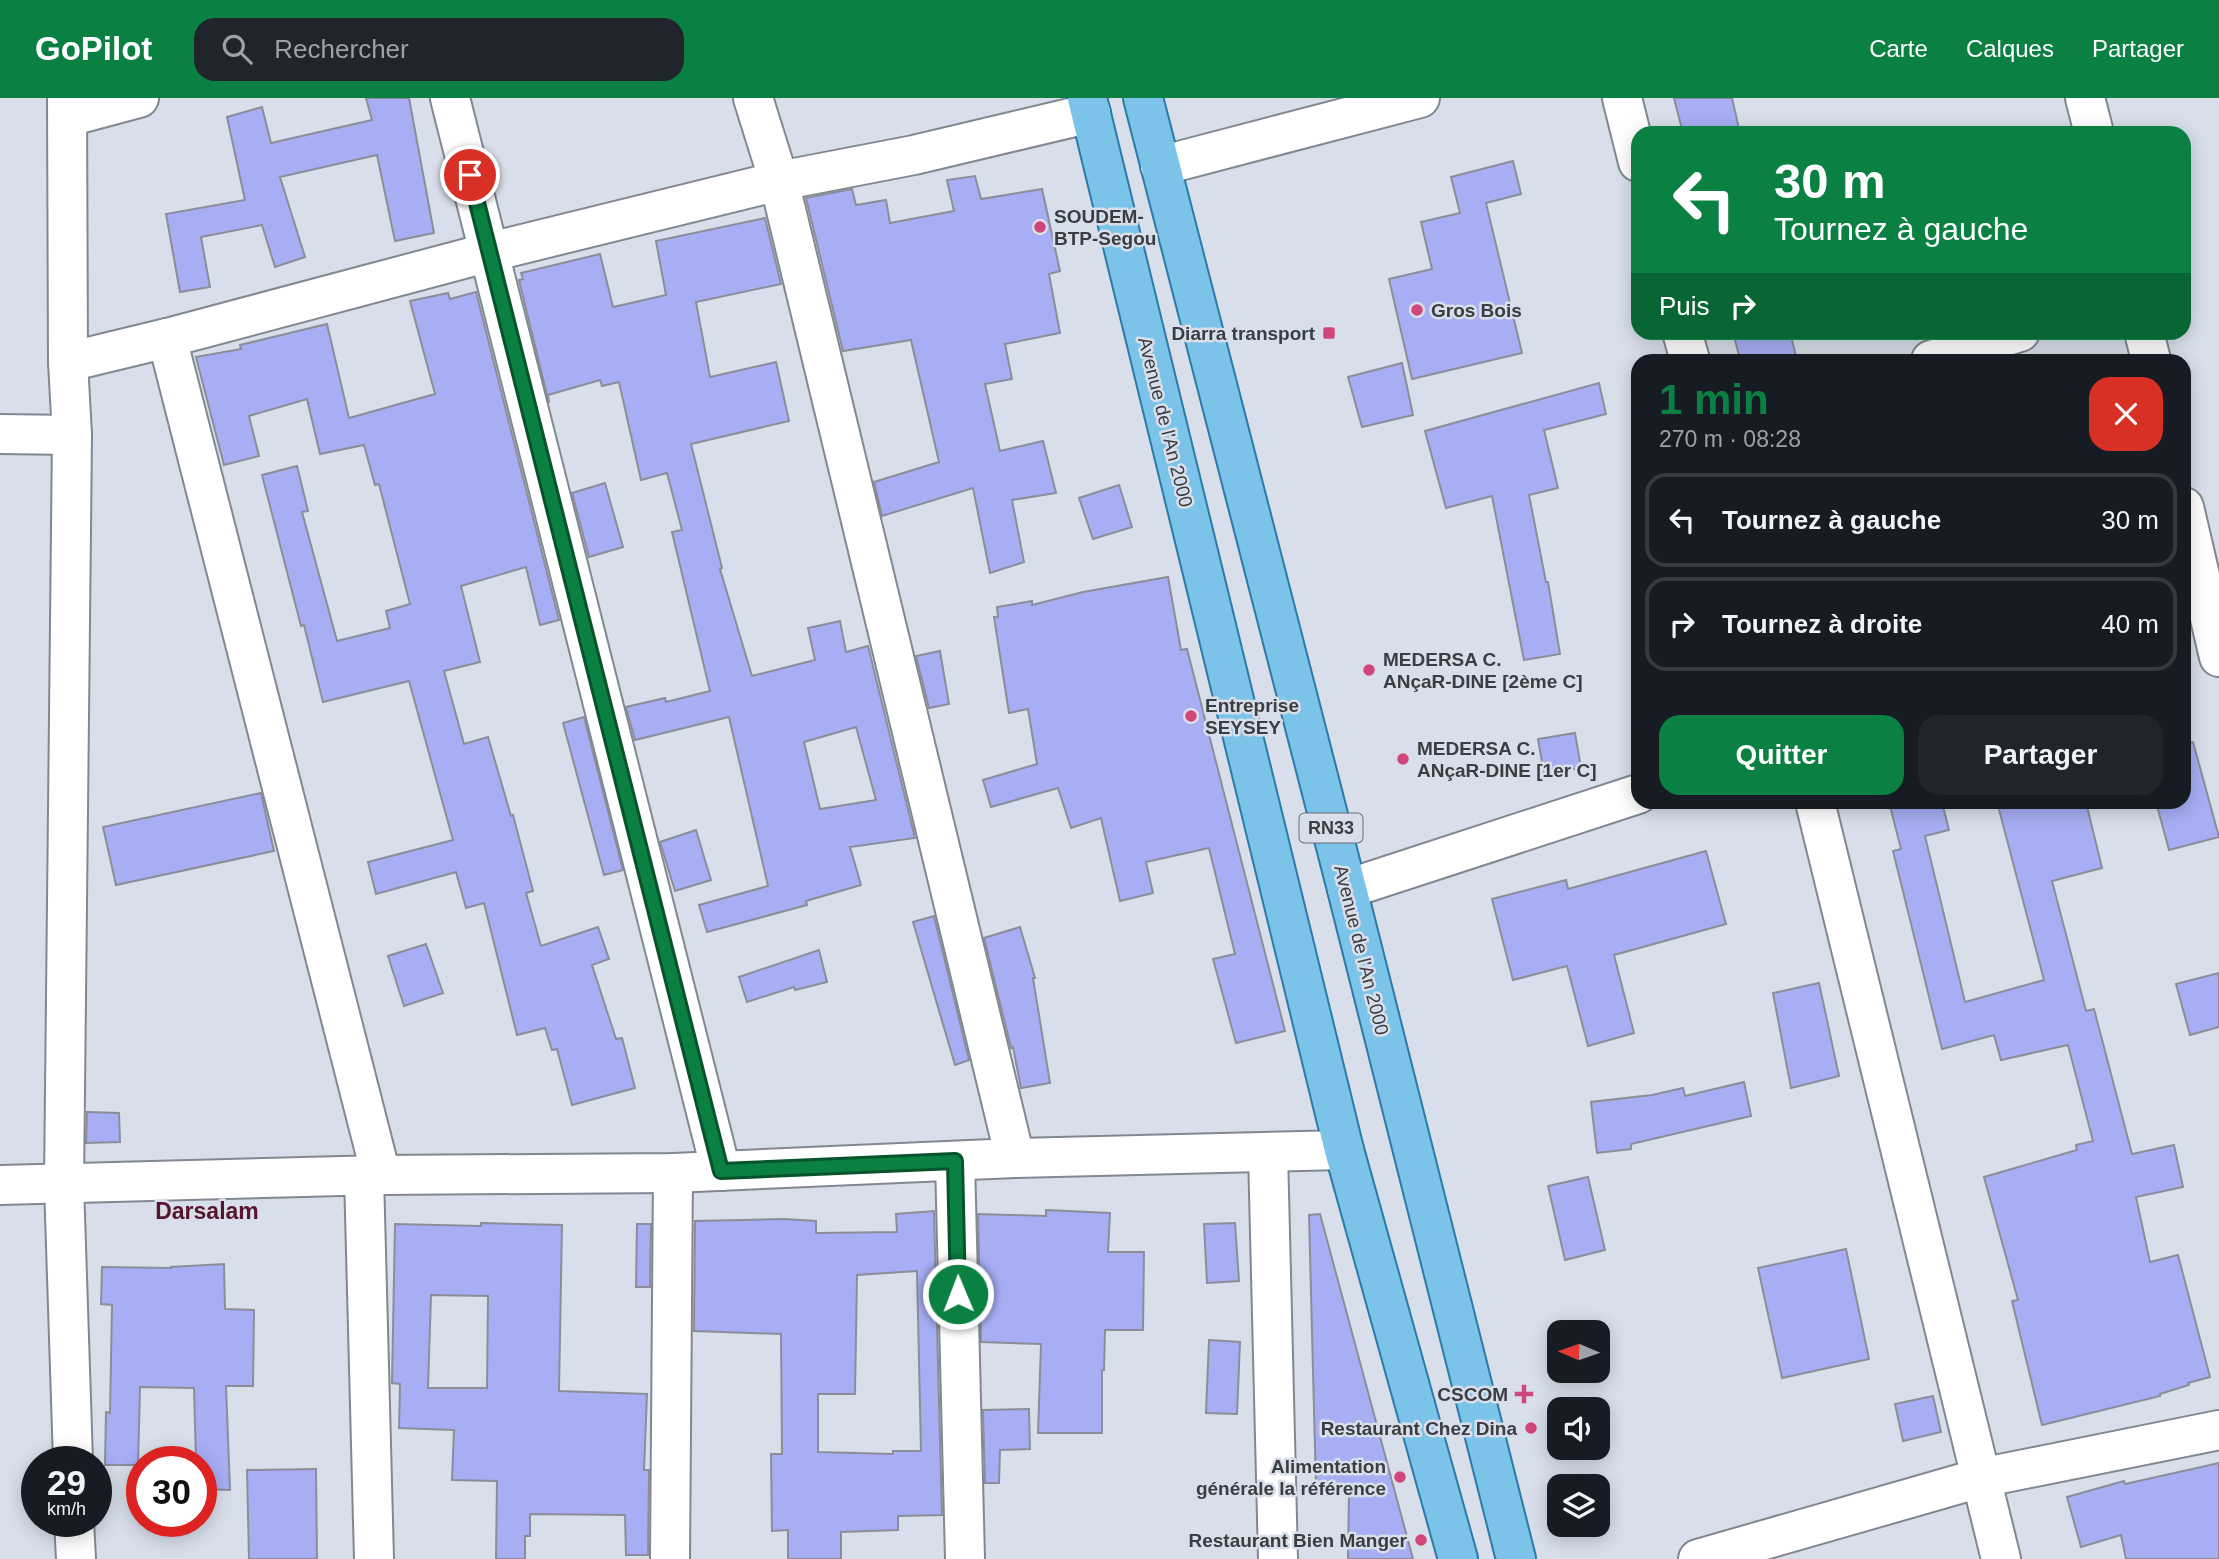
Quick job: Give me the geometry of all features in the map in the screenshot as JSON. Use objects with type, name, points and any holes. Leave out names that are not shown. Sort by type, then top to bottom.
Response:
[{"type":"main road","name":"Avenue de l'An 2000","points":[[1143,98],[1516,1559]]},
{"type":"main road","name":"Avenue de l'An 2000","points":[[1089,105],[1344,1150],[1458,1559]]},
{"type":"street","points":[[72,1446],[64,1184],[72,435],[68,362],[68,108],[139,98]]},
{"type":"street","points":[[450,98],[721,1171]]},
{"type":"street","points":[[753,98],[779,181],[1015,1158]]},
{"type":"street","points":[[1160,166],[1420,98]]},
{"type":"street","points":[[1622,98],[1631,134]]},
{"type":"street","points":[[2085,98],[2092,126]]},
{"type":"street","points":[[68,362],[490,252],[779,181],[914,155],[1089,105]]},
{"type":"street","points":[[167,338],[372,1175],[374,1559]]},
{"type":"street","points":[[1950,354],[1995,340]]},
{"type":"street","points":[[0,434],[72,435]]},
{"type":"street","points":[[2191,545],[2209,646]]},
{"type":"street","points":[[1347,889],[1631,796]]},
{"type":"street","points":[[1817,809],[2001,1559]]},
{"type":"street","points":[[0,1185],[372,1175],[673,1173],[1015,1158],[1344,1150]]},
{"type":"street","points":[[1268,1152],[1278,1559]]},
{"type":"street","points":[[955,1161],[965,1559]]},
{"type":"street","points":[[670,1559],[673,1173]]},
{"type":"street","points":[[1698,1559],[1980,1478],[2219,1430]]},
{"type":"street","points":[[75,1537],[76,1559]]},
{"type":"building","points":[[366,98],[409,98],[434,233],[395,241],[377,155],[280,177],[305,257],[275,267],[262,225],[201,237],[210,287],[180,292],[166,214],[245,200],[227,117],[262,107],[271,143],[372,120]]},
{"type":"building","points":[[1674,98],[1732,98],[1738,126],[1681,126]]},
{"type":"building","points":[[1513,161],[1521,194],[1486,203],[1522,353],[1412,379],[1389,279],[1432,269],[1421,222],[1460,213],[1451,177]]},
{"type":"building","points":[[975,176],[981,199],[1042,189],[1060,271],[1049,274],[1060,333],[1005,344],[1012,379],[985,384],[1000,451],[1043,441],[1056,493],[1012,500],[1024,562],[990,573],[973,488],[882,516],[874,482],[939,462],[911,340],[843,351],[806,198],[852,189],[856,205],[886,200],[890,223],[954,211],[947,180]]},
{"type":"building","points":[[765,218],[781,284],[696,302],[710,377],[776,362],[789,421],[691,444],[722,568],[720,569],[752,676],[815,660],[808,628],[840,621],[846,652],[868,646],[915,838],[850,847],[861,885],[806,901],[807,905],[707,932],[699,905],[768,886],[729,717],[635,740],[626,707],[665,698],[666,702],[710,691],[672,532],[682,530],[667,473],[641,480],[619,382],[602,386],[600,380],[548,395],[549,403],[519,280],[523,279],[521,273],[600,254],[613,307],[666,295],[656,241]],"holes":[[[856,727],[876,800],[820,809],[804,742]]]},
{"type":"building","points":[[476,292],[559,620],[540,625],[526,567],[461,586],[480,662],[444,671],[464,744],[488,737],[511,816],[513,815],[533,891],[526,893],[541,946],[598,927],[609,959],[592,965],[616,1039],[622,1038],[635,1088],[572,1105],[557,1049],[552,1050],[545,1028],[517,1035],[484,903],[466,908],[456,872],[376,894],[368,862],[453,840],[409,681],[323,702],[262,475],[297,466],[308,511],[302,512],[337,641],[390,628],[386,611],[410,604],[379,484],[375,485],[364,445],[320,454],[307,399],[249,416],[259,456],[224,465],[196,357],[241,349],[240,345],[327,324],[349,418],[435,394],[410,301],[448,293],[450,299]]},
{"type":"building","points":[[1735,340],[1792,340],[1796,354],[1738,354]]},
{"type":"building","points":[[1402,363],[1413,415],[1362,427],[1348,377]]},
{"type":"building","points":[[1599,383],[1606,414],[1544,430],[1558,488],[1529,495],[1560,654],[1524,660],[1492,496],[1446,508],[1425,431]]},
{"type":"building","points":[[605,483],[623,547],[589,557],[572,493]]},
{"type":"building","points":[[1119,485],[1132,527],[1093,539],[1079,498]]},
{"type":"building","points":[[1168,577],[1181,650],[1187,649],[1285,1031],[1236,1043],[1213,959],[1235,954],[1209,848],[1146,862],[1153,893],[1120,901],[1101,818],[1071,828],[1058,788],[991,807],[983,780],[1037,764],[1028,709],[1009,713],[994,617],[998,617],[997,607],[1032,601],[1032,605],[1083,592]]},
{"type":"building","points":[[940,651],[949,704],[929,708],[916,656]]},
{"type":"building","points":[[584,717],[623,870],[604,875],[563,723]]},
{"type":"building","points":[[1575,733],[1581,768],[1544,774],[1538,739]]},
{"type":"building","points":[[2191,742],[2219,837],[2169,850],[2158,809],[2191,809]]},
{"type":"building","points":[[261,793],[274,851],[116,885],[103,827]]},
{"type":"building","points":[[1891,809],[1944,809],[1949,830],[1925,836],[1965,1002],[2044,980],[1999,809],[2088,809],[2102,868],[2052,881],[2086,1011],[2094,1009],[2132,1154],[2174,1145],[2183,1187],[2136,1197],[2150,1262],[2178,1255],[2210,1377],[2188,1383],[2189,1385],[2160,1396],[2042,1425],[2012,1301],[2018,1300],[1984,1177],[2077,1150],[2076,1145],[2093,1141],[2068,1045],[2001,1060],[1994,1035],[1942,1049],[1893,851],[1901,849]]},
{"type":"building","points":[[696,830],[711,880],[675,891],[660,842]]},
{"type":"building","points":[[1706,851],[1726,924],[1614,955],[1634,1033],[1588,1046],[1567,966],[1513,980],[1492,899],[1566,880],[1568,889]]},
{"type":"building","points":[[934,916],[969,1060],[955,1065],[913,922]]},
{"type":"building","points":[[1020,927],[1035,978],[1050,1083],[1021,1088],[984,938]]},
{"type":"building","points":[[426,944],[443,993],[404,1006],[388,956]]},
{"type":"building","points":[[819,950],[827,982],[795,990],[794,987],[747,1002],[739,977]]},
{"type":"building","points":[[2219,973],[2219,1027],[2190,1035],[2176,984]]},
{"type":"building","points":[[1819,983],[1839,1076],[1791,1088],[1773,993]]},
{"type":"building","points":[[1744,1082],[1751,1116],[1631,1144],[1631,1149],[1597,1153],[1591,1102],[1652,1095],[1683,1088],[1685,1096]]},
{"type":"building","points":[[87,1112],[119,1113],[120,1142],[86,1143]]},
{"type":"building","points":[[1588,1177],[1605,1250],[1565,1260],[1548,1186]]},
{"type":"building","points":[[1046,1210],[1110,1213],[1108,1252],[1144,1252],[1143,1330],[1105,1330],[1102,1433],[1038,1433],[1041,1344],[981,1342],[978,1214],[1046,1216]]},
{"type":"building","points":[[934,1211],[942,1515],[898,1516],[898,1530],[841,1532],[841,1559],[788,1559],[788,1530],[772,1531],[771,1454],[782,1454],[781,1334],[694,1331],[695,1221],[784,1219],[816,1221],[816,1233],[897,1232],[896,1214]],"holes":[[[917,1271],[921,1451],[893,1451],[893,1454],[818,1452],[818,1394],[855,1394],[857,1275]]]},
{"type":"building","points":[[1320,1214],[1413,1559],[1348,1559],[1349,1494],[1316,1486],[1309,1215]]},
{"type":"building","points":[[481,1223],[562,1225],[559,1391],[647,1394],[644,1470],[649,1470],[648,1555],[626,1555],[625,1515],[530,1514],[530,1536],[525,1536],[525,1559],[496,1559],[497,1481],[452,1480],[454,1430],[399,1428],[400,1384],[392,1383],[395,1224],[481,1226]],"holes":[[[431,1295],[488,1296],[487,1388],[428,1388]]]},
{"type":"building","points":[[1235,1223],[1239,1281],[1207,1283],[1204,1224]]},
{"type":"building","points":[[637,1224],[651,1224],[650,1287],[636,1287]]},
{"type":"building","points":[[1846,1249],[1869,1359],[1782,1378],[1758,1268]]},
{"type":"building","points":[[224,1264],[225,1309],[254,1310],[253,1386],[226,1386],[230,1490],[217,1490],[217,1446],[196,1446],[194,1388],[140,1387],[138,1446],[126,1446],[126,1465],[112,1465],[112,1446],[105,1446],[106,1412],[110,1413],[112,1305],[101,1304],[102,1267]]},
{"type":"building","points":[[1209,1340],[1240,1342],[1237,1414],[1206,1413]]},
{"type":"building","points":[[1933,1396],[1941,1432],[1903,1441],[1895,1404]]},
{"type":"building","points":[[1029,1409],[1030,1449],[1000,1450],[999,1483],[985,1483],[983,1410]]},
{"type":"building","points":[[2219,1463],[2219,1559],[2126,1559],[2121,1535],[2081,1547],[2067,1497],[2124,1481],[2125,1484]]},
{"type":"building","points":[[316,1469],[317,1559],[249,1559],[247,1470]]},
{"type":"place","name":"SOUDEM- BTP-Segou","points":[[1040,227]]},
{"type":"place","name":"Gros Bois","points":[[1417,310]]},
{"type":"place","name":"Diarra transport","points":[[1329,333]]},
{"type":"place","name":"MEDERSA C. ANçaR-DINE [2ème C]","points":[[1369,670]]},
{"type":"place","name":"Entreprise SEYSEY","points":[[1191,716]]},
{"type":"place","name":"MEDERSA C. ANçaR-DINE [1er C]","points":[[1403,759]]},
{"type":"place","name":"CSCOM","points":[[1524,1394]]},
{"type":"place","name":"Restaurant Chez Dina","points":[[1531,1428]]},
{"type":"place","name":"Alimentation générale la référence","points":[[1400,1477]]},
{"type":"place","name":"Restaurant Bien Manger","points":[[1421,1540]]},
{"type":"district","name":"Darsalam","points":[[207,1211]]},
{"type":"route","points":[[470,175],[721,1171],[955,1161],[958,1294]]}]
